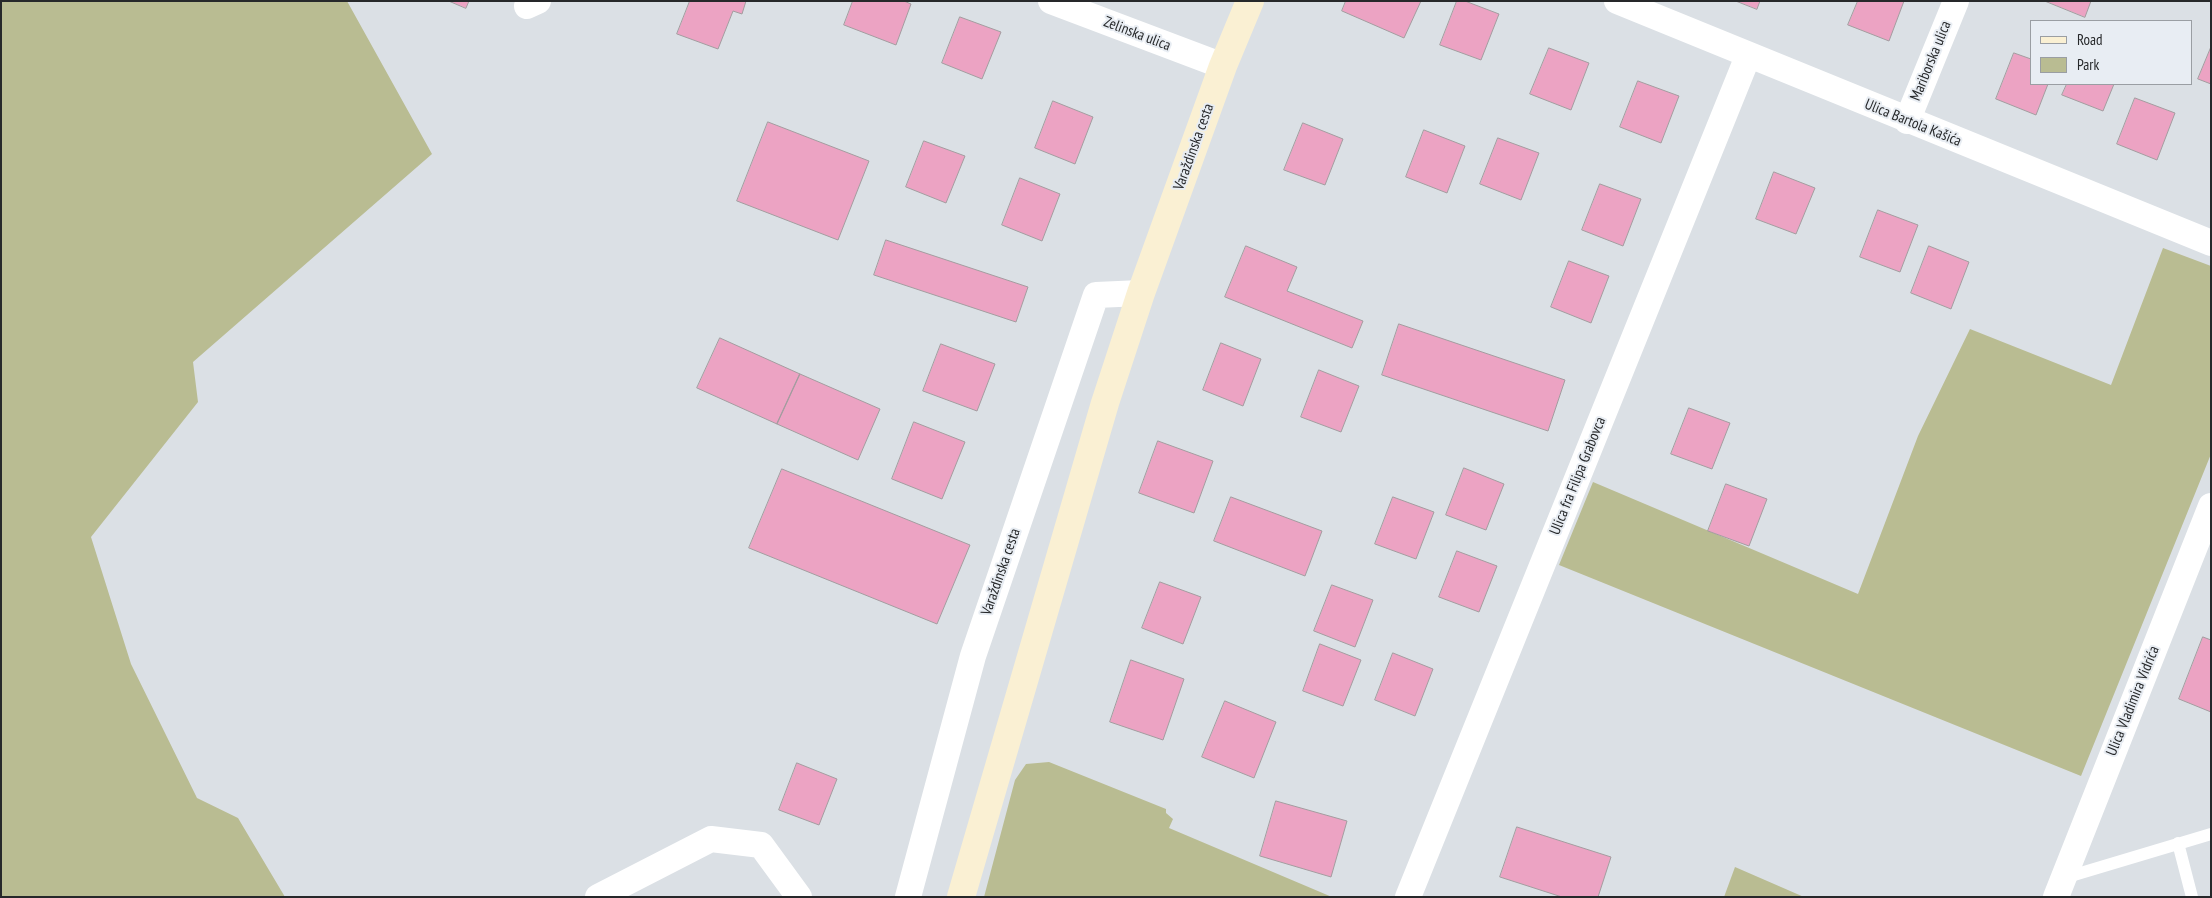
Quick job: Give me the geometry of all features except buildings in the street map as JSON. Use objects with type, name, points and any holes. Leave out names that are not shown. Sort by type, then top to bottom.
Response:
[{"type":"main road","name":"Varaždinska cesta","points":[[961,897],[1105,403],[1141,293],[1223,66],[1250,1]]},
{"type":"street","name":"Zelinska ulica","points":[[1051,1],[1223,66]]},
{"type":"street","name":"Ulica Bartola Kašića","points":[[1617,1],[1907,121],[2211,243]]},
{"type":"street","name":"Mariborska ulica","points":[[1907,121],[1956,1]]},
{"type":"street","name":"Ulica fra Filipa Grabovca","points":[[1408,897],[1748,56]]},
{"type":"street","name":"Varaždinska cesta","points":[[908,897],[973,656],[1096,296],[1141,293]]},
{"type":"street","name":"Ulica Vladimira Vidrića","points":[[2060,887],[2211,506]]},
{"type":"street","points":[[598,897],[711,839],[761,846],[799,897]]},
{"type":"lane","points":[[2060,887],[2178,843],[2211,834]]},
{"type":"lane","points":[[2178,843],[2192,897]]},
{"type":"green space","points":[[1,1],[347,1],[432,154],[193,362],[198,402],[91,537],[131,664],[197,798],[238,818],[285,897],[1,897]]},
{"type":"green space","points":[[2163,248],[2211,266],[2211,454],[2081,776],[1559,565],[1593,482],[1858,594],[1918,436],[1970,329],[2111,385]]},
{"type":"green space","points":[[1049,762],[1166,809],[1166,813],[1173,819],[1169,828],[1332,897],[984,897],[1015,780],[1026,764]]},
{"type":"green space","points":[[1735,867],[1804,897],[1724,897]]}]
